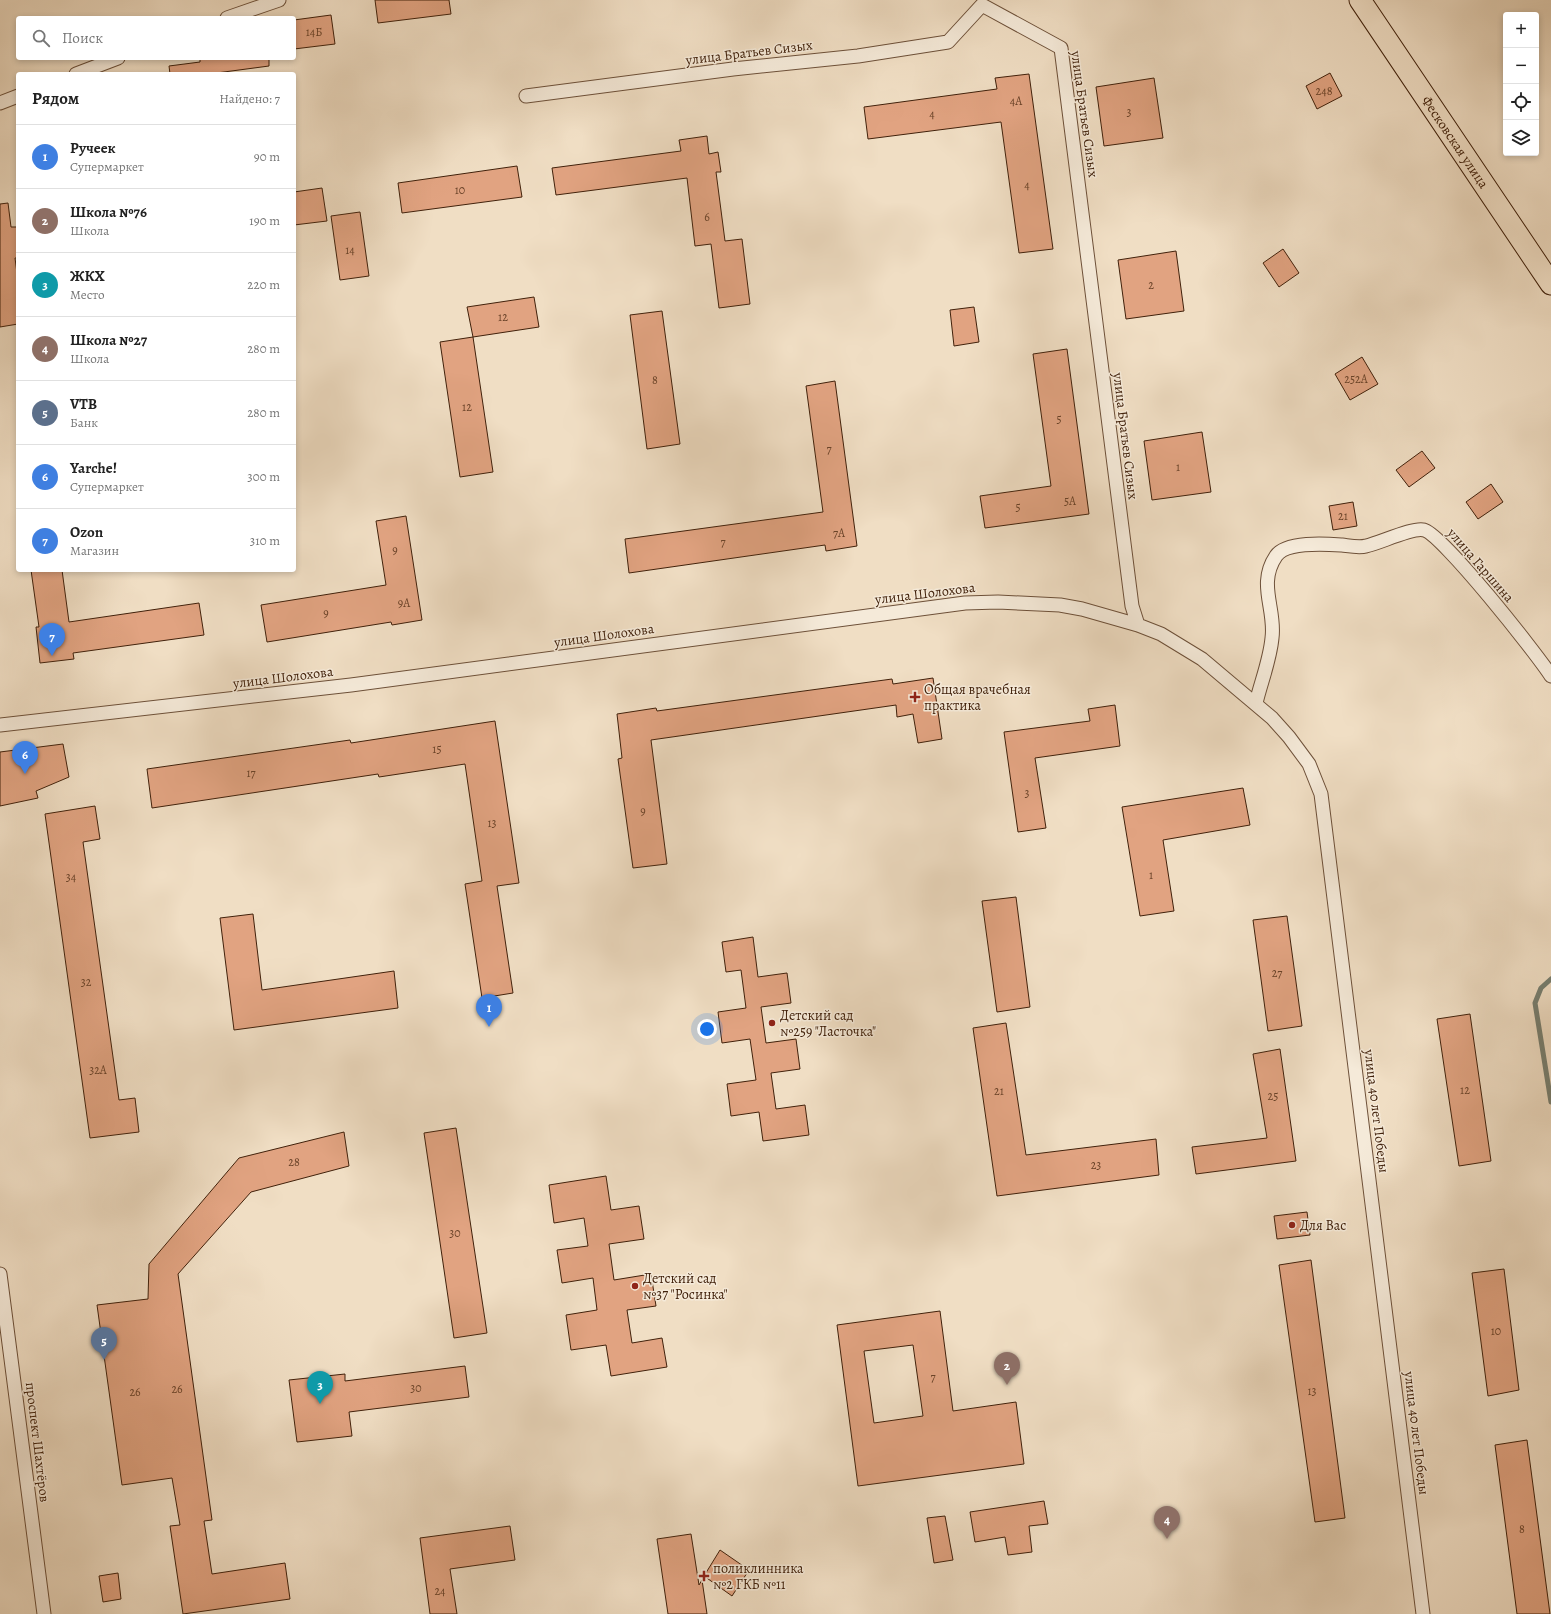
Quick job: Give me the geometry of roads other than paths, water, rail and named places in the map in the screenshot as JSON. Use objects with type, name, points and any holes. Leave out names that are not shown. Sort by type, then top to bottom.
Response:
[{"type":"main road","name":"Фесковская улица","points":[[1360,0],[1551,284]]},
{"type":"street","points":[[233,16],[279,0]]},
{"type":"street","name":"улица Братьев Сизых","points":[[526,96],[858,56],[948,42],[982,5],[1061,48],[1132,606],[1138,625]]},
{"type":"street","points":[[81,72],[113,60]]},
{"type":"street","points":[[0,103],[16,97]]},
{"type":"street","name":"улица Гаршина","points":[[1256,703],[1272,640],[1273,626],[1267,588],[1268,570],[1277,554],[1289,548],[1311,543],[1365,547],[1410,532],[1424,529],[1433,534],[1462,565],[1551,676]]},
{"type":"street","name":"улица Шолохова","points":[[0,725],[344,686],[965,603],[998,602],[1060,605],[1082,609],[1138,625],[1161,634],[1202,659]]},
{"type":"street","name":"улица 40 лет Победы","points":[[1202,659],[1256,703],[1282,729],[1304,756],[1314,775],[1321,794],[1423,1614]]},
{"type":"street","name":"проспект Шахтёров","points":[[0,1274],[44,1614]]},
{"type":"waterway","points":[[1551,979],[1541,988],[1535,1003],[1551,1102]]},
{"type":"place","name":"Ozon","points":[[52,656]]},
{"type":"place","name":"Общая врачебная практика","points":[[915,697]]},
{"type":"place","name":"Yarche!","points":[[25,774]]},
{"type":"place","name":"Детский сад №259 \"Ласточка\"","points":[[772,1023]]},
{"type":"place","name":"Ручеек","points":[[489,1027]]},
{"type":"place","name":"Для Вас","points":[[1292,1225]]},
{"type":"place","name":"Детский сад №37 \"Росинка\"","points":[[635,1286]]},
{"type":"place","name":"VTB","points":[[104,1360]]},
{"type":"place","name":"Школа №76","points":[[1007,1385]]},
{"type":"place","name":"ЖКХ","points":[[320,1404]]},
{"type":"place","name":"Школа №27","points":[[1167,1539]]},
{"type":"place","name":"поликлинника №2 ГКБ №11","points":[[704,1576]]}]
